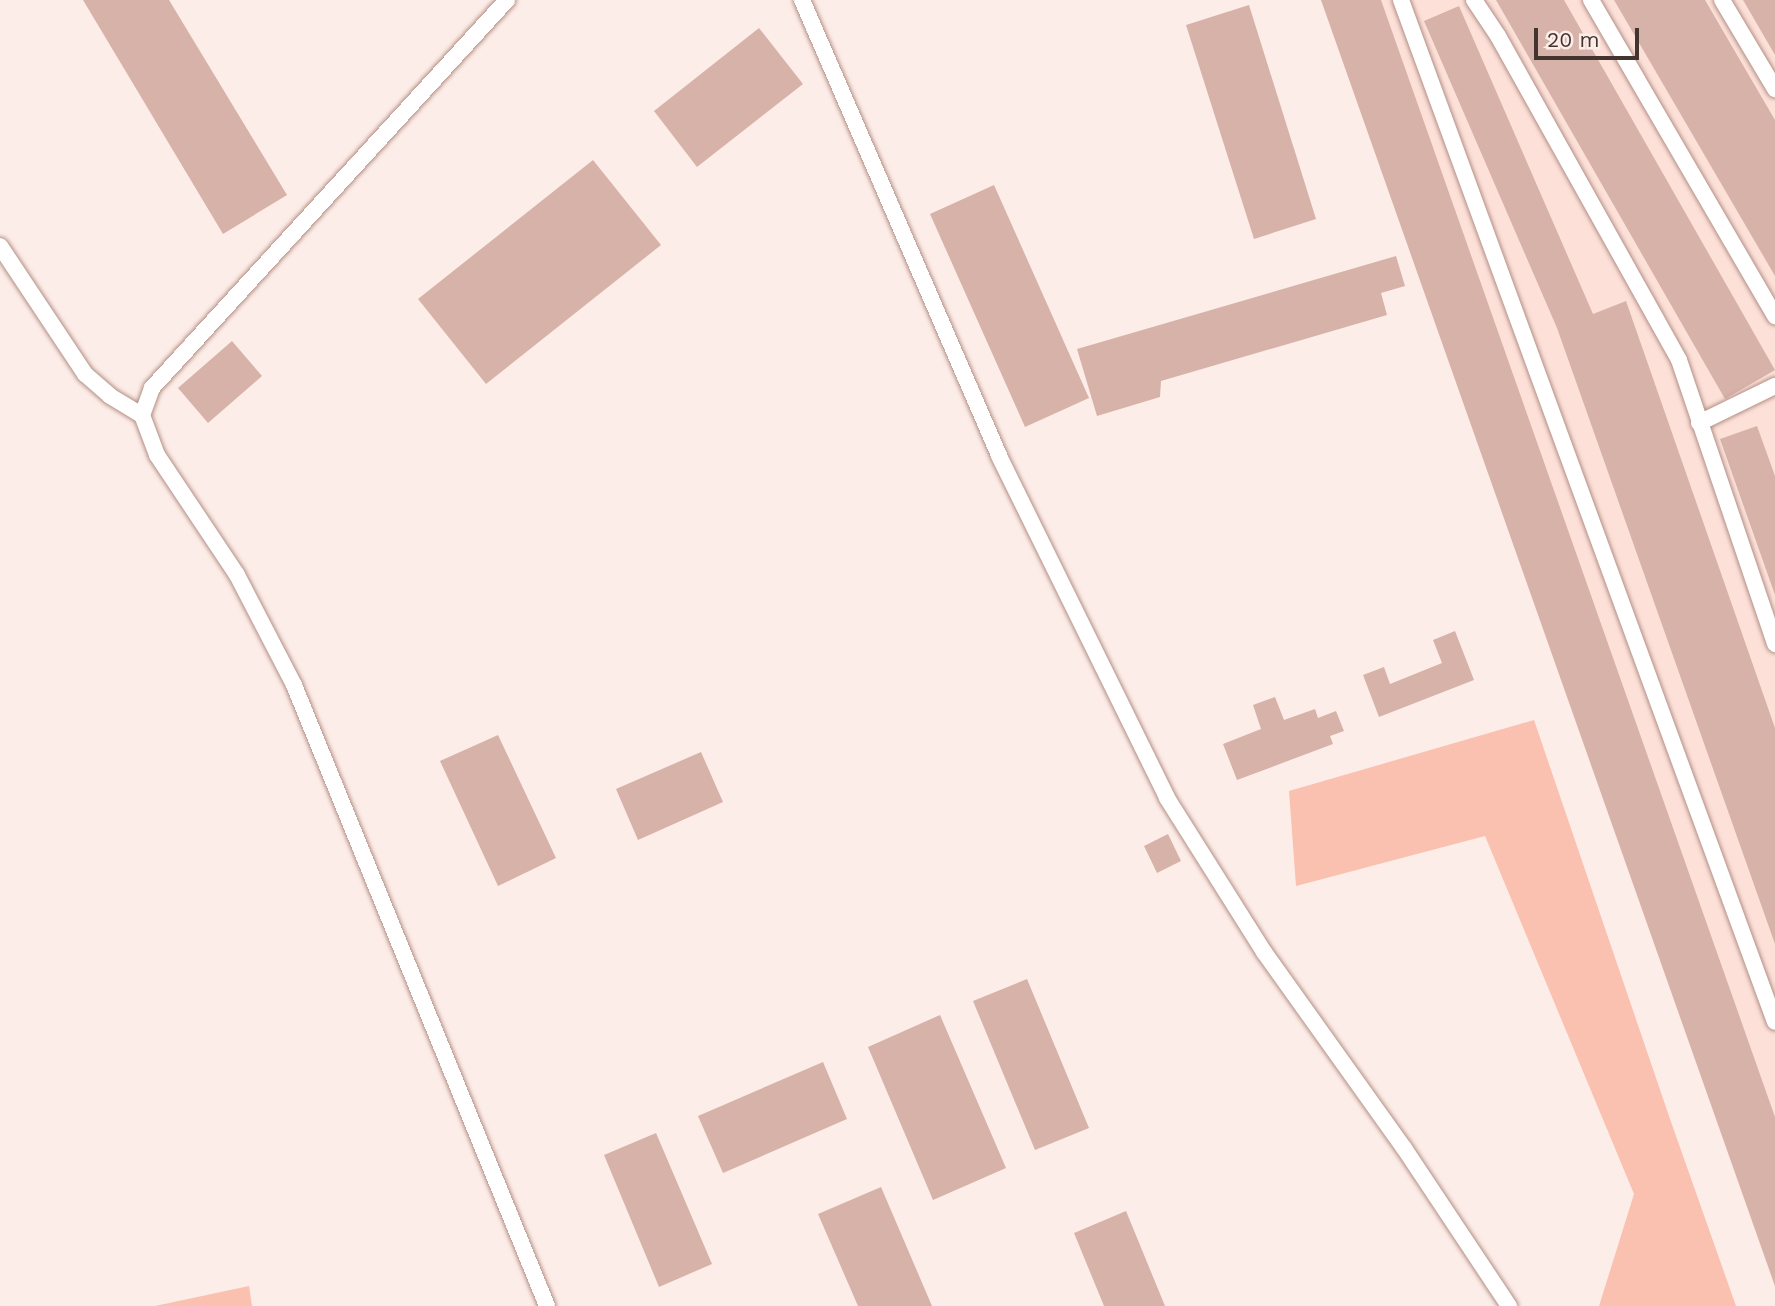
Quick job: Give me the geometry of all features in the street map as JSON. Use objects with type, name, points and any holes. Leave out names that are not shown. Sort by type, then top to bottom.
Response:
[{"type":"lane","points":[[142,415],[152,388],[507,0]]},
{"type":"lane","points":[[802,0],[999,456],[1167,798],[1264,952],[1404,1148],[1509,1306]]},
{"type":"lane","points":[[1401,0],[1775,1022]]},
{"type":"lane","points":[[1474,0],[1498,36],[1679,360],[1775,643]]},
{"type":"lane","points":[[1591,0],[1775,316]]},
{"type":"lane","points":[[1722,0],[1775,89]]},
{"type":"lane","points":[[0,246],[85,374],[110,397],[142,415],[157,455],[237,575],[294,685],[547,1306]]},
{"type":"lane","points":[[1699,423],[1775,386]]},
{"type":"shaded area","points":[[1321,0],[1775,0],[1775,1287]]},
{"type":"shaded area","points":[[1534,720],[1736,1306],[1599,1306],[1634,1194],[1485,836],[1296,886],[1289,791]]},
{"type":"shaded area","points":[[249,1286],[252,1306],[155,1306]]},
{"type":"building","points":[[83,0],[169,0],[287,195],[223,234]]},
{"type":"building","points":[[1321,0],[1381,0],[1775,1117],[1775,1286]]},
{"type":"building","points":[[1496,0],[1564,0],[1775,370],[1725,399]]},
{"type":"building","points":[[1614,0],[1705,0],[1775,120],[1775,276]]},
{"type":"building","points":[[1743,0],[1775,0],[1775,55]]},
{"type":"building","points":[[1249,5],[1316,219],[1254,239],[1186,25]]},
{"type":"building","points":[[1459,6],[1593,314],[1626,301],[1775,728],[1775,944],[1557,328],[1424,21]]},
{"type":"building","points":[[759,28],[803,84],[697,167],[654,111]]},
{"type":"building","points":[[593,160],[661,245],[486,384],[418,299]]},
{"type":"building","points":[[994,185],[1089,398],[1025,427],[930,214]]},
{"type":"building","points":[[1396,256],[1405,286],[1381,293],[1387,315],[1161,381],[1160,397],[1097,416],[1077,349]]},
{"type":"building","points":[[232,341],[262,376],[208,423],[178,388]]},
{"type":"building","points":[[1757,426],[1775,476],[1775,595],[1720,439]]},
{"type":"building","points":[[1455,631],[1474,680],[1379,717],[1363,675],[1384,667],[1390,684],[1442,663],[1433,640]]},
{"type":"building","points":[[1275,697],[1284,720],[1315,709],[1318,718],[1336,711],[1344,731],[1330,736],[1333,744],[1237,780],[1223,744],[1261,729],[1253,705]]},
{"type":"building","points":[[498,735],[556,858],[498,886],[440,761]]},
{"type":"building","points":[[701,752],[723,802],[638,840],[616,789]]},
{"type":"building","points":[[1168,834],[1181,861],[1157,873],[1144,846]]},
{"type":"building","points":[[1027,979],[1089,1128],[1035,1150],[973,1001]]},
{"type":"building","points":[[940,1015],[1006,1168],[933,1200],[868,1047]]},
{"type":"building","points":[[823,1062],[847,1119],[723,1173],[698,1116]]},
{"type":"building","points":[[656,1133],[712,1264],[659,1287],[604,1155]]},
{"type":"building","points":[[881,1187],[932,1306],[858,1306],[818,1214]]},
{"type":"building","points":[[1126,1211],[1165,1306],[1104,1306],[1074,1233]]}]
